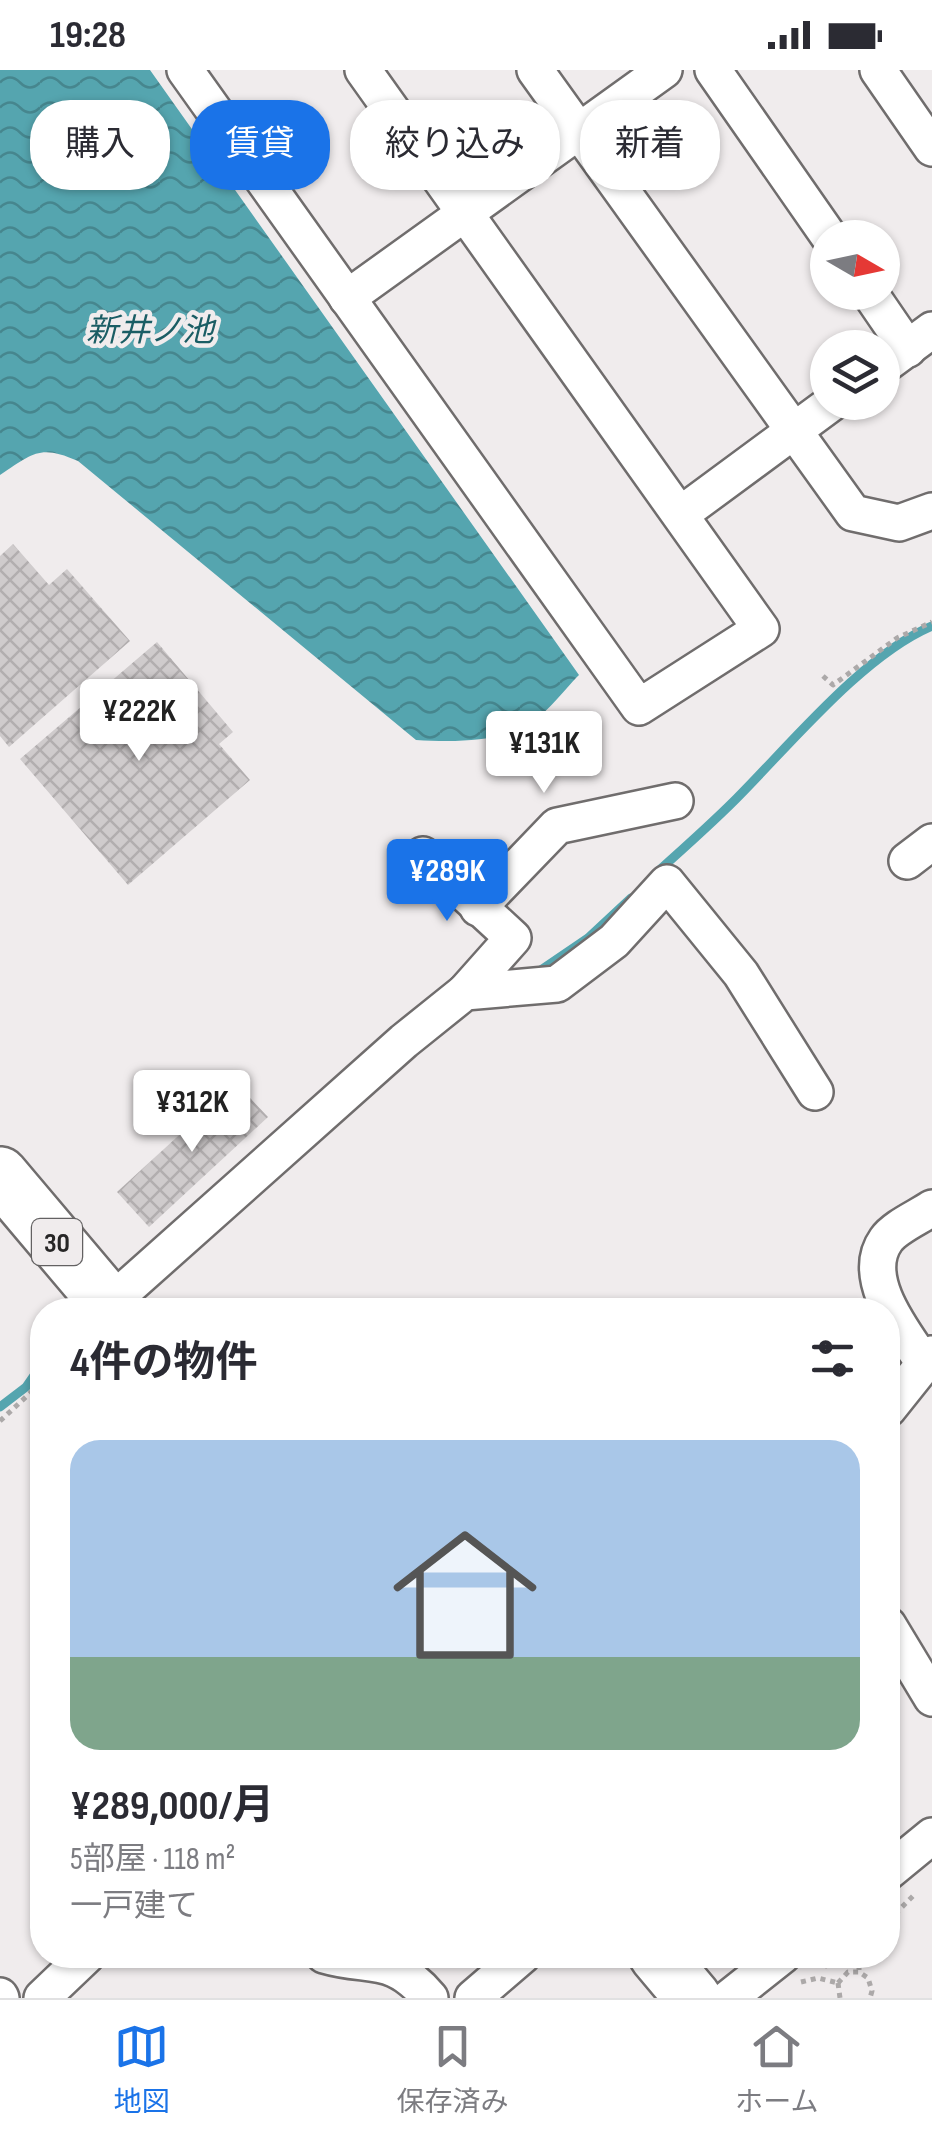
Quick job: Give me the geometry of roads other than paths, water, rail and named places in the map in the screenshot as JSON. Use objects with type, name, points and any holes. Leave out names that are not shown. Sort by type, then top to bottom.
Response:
[{"type":"main road","name":"30","points":[[0,1175],[104,1298]]},
{"type":"main road","points":[[667,1968],[693,1998]]},
{"type":"street","points":[[186,70],[638,706],[761,629],[364,70]]},
{"type":"street","points":[[348,298],[580,132],[535,70]]},
{"type":"street","points":[[623,100],[664,70]]},
{"type":"street","points":[[714,70],[818,220]]},
{"type":"street","points":[[878,70],[932,148]]},
{"type":"street","points":[[622,190],[853,513],[899,523],[932,511]]},
{"type":"street","points":[[881,310],[908,349]]},
{"type":"street","points":[[682,514],[810,419]]},
{"type":"street","points":[[478,908],[557,826],[674,801]]},
{"type":"street","points":[[122,1298],[404,1041],[465,992],[514,938],[423,854]]},
{"type":"street","points":[[465,992],[557,984],[614,940],[667,883],[740,974],[814,1092]]},
{"type":"street","points":[[883,1298],[878,1262],[886,1240],[932,1208]]},
{"type":"street","points":[[900,1323],[928,1358],[900,1394]]},
{"type":"street","points":[[900,1644],[932,1698]]},
{"type":"street","points":[[900,1862],[932,1836]]},
{"type":"street","points":[[42,1998],[73,1968]]},
{"type":"street","points":[[396,1968],[412,1977],[430,1998]]},
{"type":"street","points":[[473,1998],[508,1968]]},
{"type":"street","points":[[729,1998],[791,1969]]},
{"type":"water","name":"新井ノ池","points":[[0,70],[150,70],[190,126],[190,190],[235,190],[579,675],[541,715],[514,731],[458,741],[416,740],[78,461],[54,453],[37,453],[0,475]]},
{"type":"waterway","points":[[656,873],[726,809],[854,680],[880,658],[932,626]]},
{"type":"waterway","points":[[538,972],[588,938],[631,898]]},
{"type":"waterway","points":[[0,1407],[30,1381]]}]
